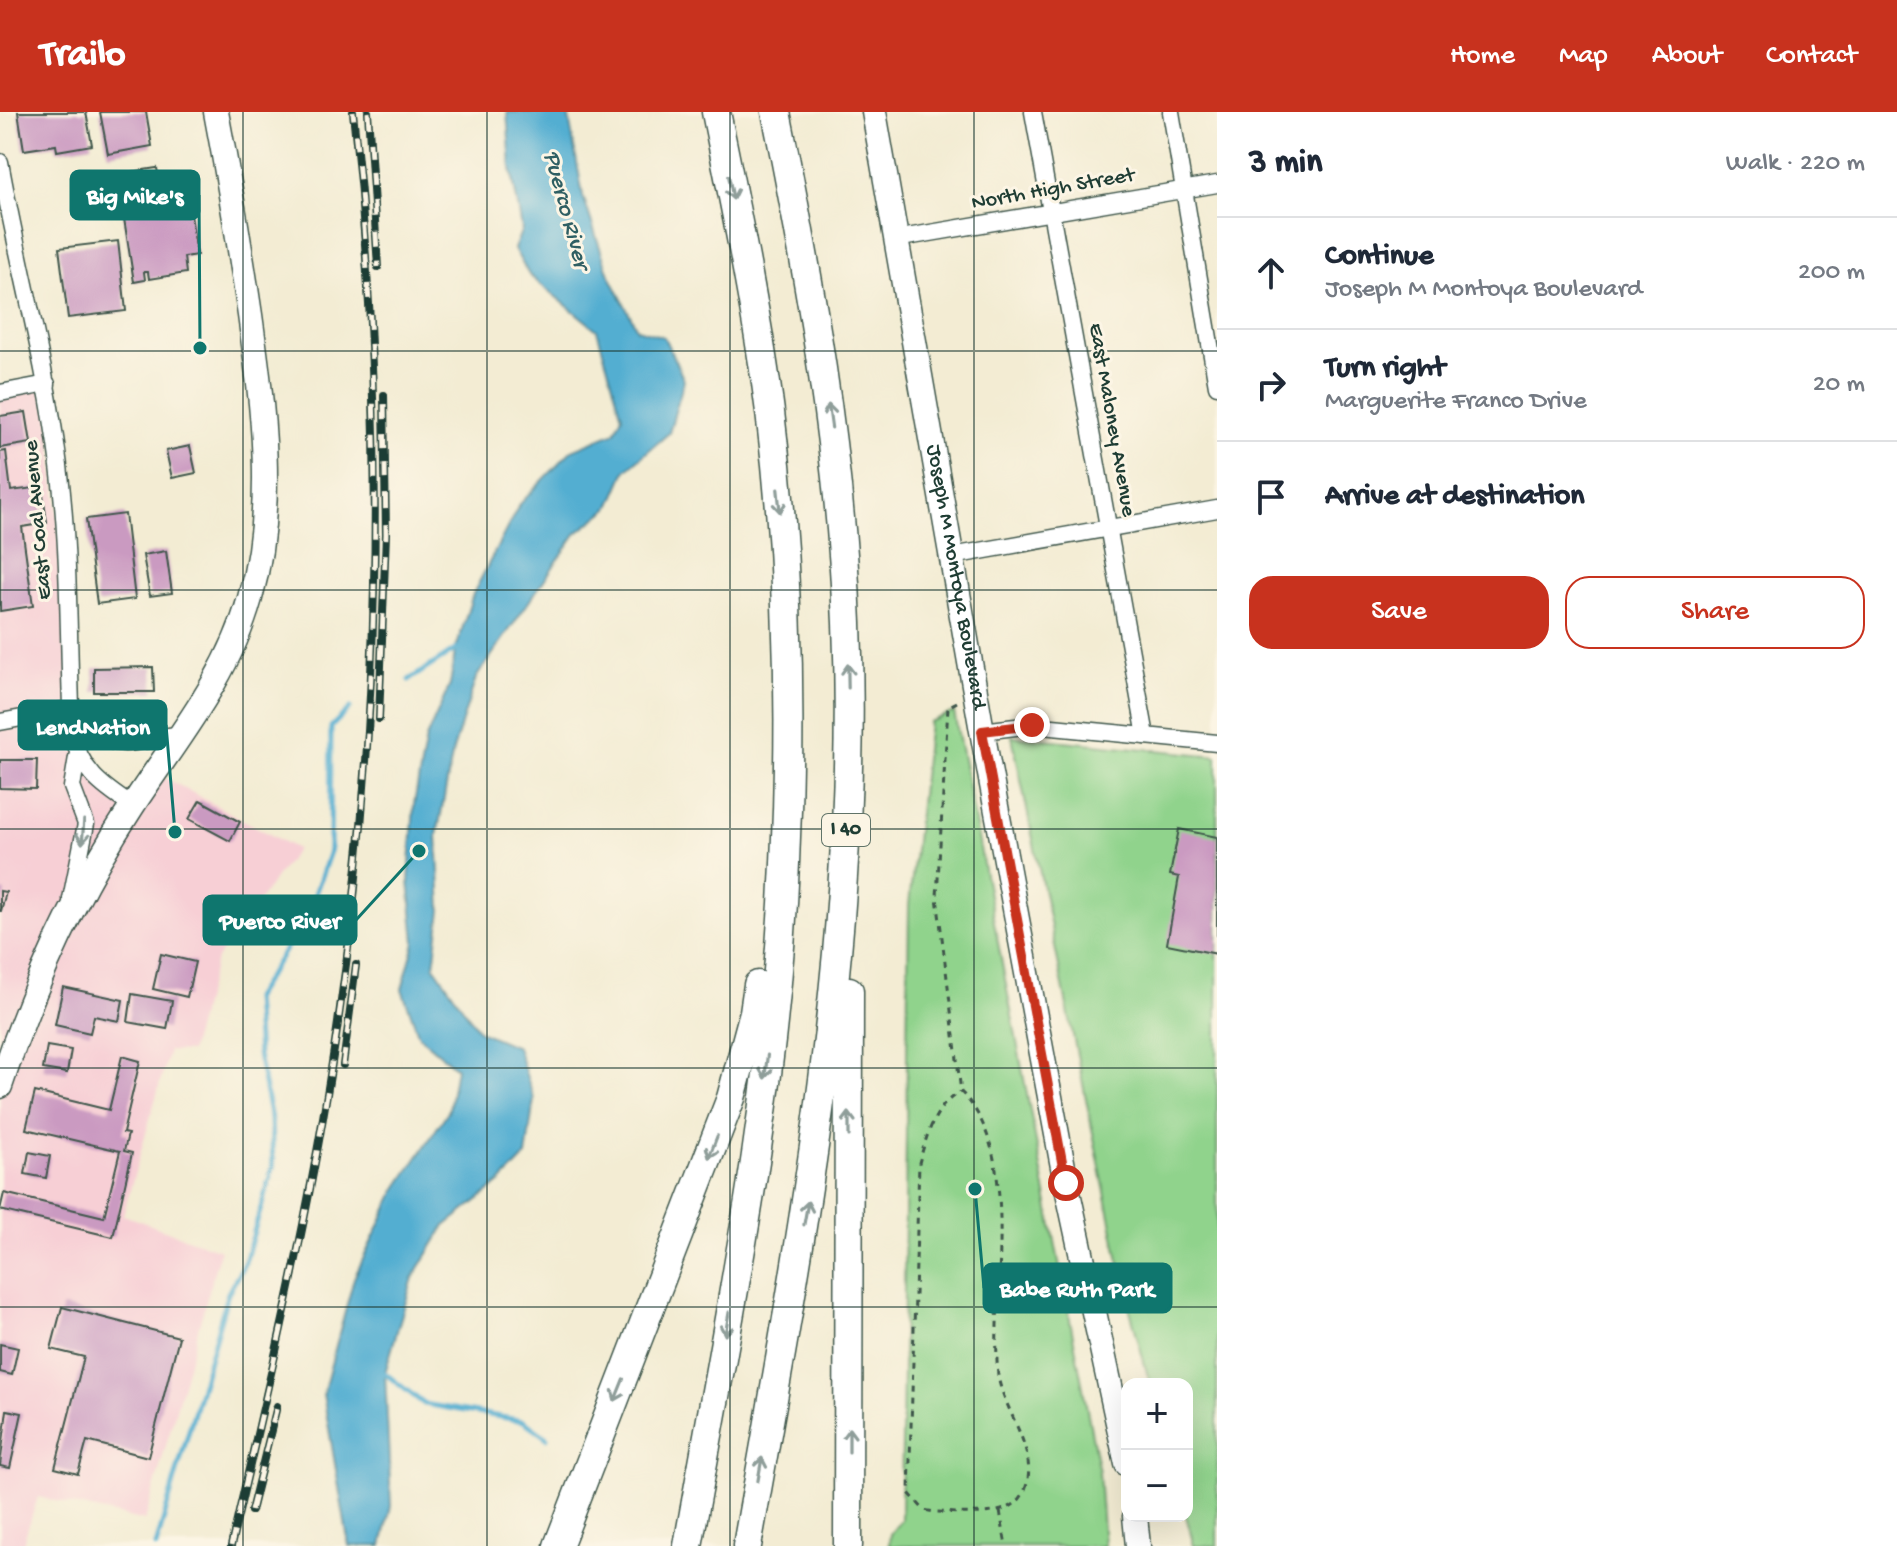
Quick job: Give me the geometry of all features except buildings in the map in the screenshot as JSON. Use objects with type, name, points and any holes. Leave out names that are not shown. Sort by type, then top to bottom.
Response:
[{"type":"highway","points":[[688,1546],[755,1162],[780,945],[788,742],[782,535],[770,412],[716,112]]},
{"type":"highway","name":"I 40","points":[[747,1546],[812,1175],[821,1104],[845,859],[849,710],[842,532],[832,429],[814,306],[776,112]]},
{"type":"highway","points":[[848,1546],[849,710]]},
{"type":"highway","points":[[558,1546],[731,1098],[754,1012],[788,742]]},
{"type":"main road","points":[[0,1086],[35,986],[68,916],[132,806],[184,734],[228,656],[250,599],[265,504],[266,460],[259,379],[216,112]]},
{"type":"main road","name":"Joseph M Montoya Boulevard","points":[[874,112],[975,692],[1066,1183],[1124,1450]]},
{"type":"main road","points":[[1136,1522],[1138,1546]]},
{"type":"street","name":"East Maloney Avenue","points":[[1033,112],[1146,736]]},
{"type":"street","points":[[1171,112],[1217,386]]},
{"type":"street","name":"East Coal Avenue","points":[[0,162],[47,384],[66,554],[71,709],[77,757],[72,787],[86,824],[68,916]]},
{"type":"street","name":"North High Street","points":[[895,239],[1217,184]]},
{"type":"street","points":[[0,393],[47,384]]},
{"type":"street","points":[[952,556],[1217,509]]},
{"type":"street","points":[[0,722],[71,709],[95,734],[120,745],[184,734]]},
{"type":"street","points":[[982,731],[1032,725],[1217,743]]},
{"type":"street","points":[[77,757],[106,789],[132,806]]},
{"type":"path","points":[[961,1092],[945,1103],[926,1136],[919,1163],[909,1493],[924,1510],[1000,1511],[1014,1506],[1023,1494],[1026,1475],[1024,1437],[998,1379],[998,1175],[974,1105],[961,1092],[937,897],[948,707],[975,692]]},
{"type":"path","points":[[1000,1511],[1006,1546]]},
{"type":"shaded area","points":[[47,384],[77,757],[132,806],[156,773],[297,849],[216,959],[190,1052],[169,1051],[123,1215],[220,1250],[145,1521],[38,1497],[22,1546],[0,1546],[0,393]]},
{"type":"green space","points":[[954,712],[1099,1472],[1104,1546],[889,1546],[890,1534],[901,1520],[909,905],[929,722]]},
{"type":"green space","points":[[1012,736],[1217,756],[1217,1546],[1194,1546],[1188,1522],[1193,1522],[1193,1378],[1148,1378],[1126,1295]]},
{"type":"water","points":[[507,112],[568,112],[583,196],[608,272],[637,329],[664,337],[684,380],[669,433],[626,470],[610,507],[576,534],[476,678],[453,750],[437,835],[441,910],[434,966],[479,1031],[517,1047],[534,1099],[526,1156],[501,1182],[444,1227],[413,1278],[385,1373],[391,1506],[382,1546],[349,1546],[323,1394],[354,1278],[396,1190],[449,1110],[456,1068],[419,1036],[402,989],[415,942],[409,881],[414,804],[426,738],[450,685],[455,652],[473,594],[519,505],[572,450],[615,432],[622,416],[597,330],[529,275],[514,249],[522,229],[511,168]]},
{"type":"waterway","points":[[409,680],[458,648]]},
{"type":"waterway","points":[[156,1546],[228,1293],[245,1262],[273,1167],[271,1119],[258,1054],[254,998],[308,914],[330,851],[331,727],[350,708]]},
{"type":"waterway","points":[[382,1371],[424,1404],[524,1421],[547,1438]]},
{"type":"railway","points":[[231,1546],[286,1308],[321,1129],[348,951],[360,831],[369,712],[375,471],[364,231],[353,112]]},
{"type":"railway","points":[[368,112],[378,267]]},
{"type":"railway","points":[[379,719],[386,534],[384,395]]},
{"type":"railway","points":[[343,1065],[356,965]]},
{"type":"railway","points":[[251,1511],[277,1406]]},
{"type":"place","name":"Big Mike's","points":[[200,348]]},
{"type":"place","name":"LendNation","points":[[175,832]]},
{"type":"place","name":"Puerco River","points":[[419,851]]},
{"type":"place","name":"Babe Ruth Park","points":[[975,1189]]},
{"type":"route","points":[[1032,725],[982,731],[1066,1183]]}]
